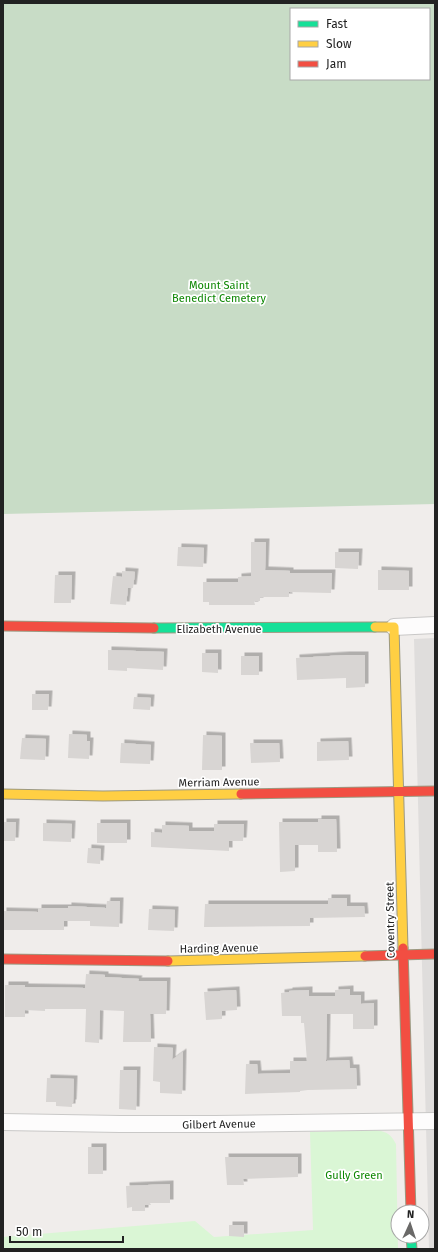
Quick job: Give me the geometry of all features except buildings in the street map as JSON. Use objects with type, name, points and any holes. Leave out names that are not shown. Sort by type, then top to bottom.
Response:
[{"type":"street","name":"Elizabeth Avenue","points":[[3,626],[187,629],[394,627],[435,625]]},
{"type":"street","name":"Coventry Street","points":[[394,627],[411,1204]]},
{"type":"street","name":"Merriam Avenue","points":[[3,794],[102,796],[435,791]]},
{"type":"street","name":"Harding Avenue","points":[[3,960],[165,961],[435,954]]},
{"type":"street","name":"Gilbert Avenue","points":[[3,1122],[192,1124],[435,1121]]},
{"type":"shaded area","points":[[435,638],[435,1249],[429,1249],[430,1204],[428,1204],[414,639]]},
{"type":"green space","name":"Mount Saint Benedict Cemetery","points":[[3,3],[435,3],[435,504],[3,514]]},
{"type":"green space","name":"Gully Green","points":[[375,1130],[382,1131],[392,1137],[396,1144],[397,1204],[390,1204],[390,1244],[398,1244],[398,1249],[3,1249],[3,1237],[195,1221],[214,1237],[313,1230],[310,1132]]},
{"type":"traffic: fast","points":[[154,628],[375,627]]},
{"type":"traffic: fast","points":[[412,1244],[412,1249]]},
{"type":"traffic: slow","points":[[375,627],[394,627],[403,948]]},
{"type":"traffic: slow","points":[[3,794],[103,796],[241,794]]},
{"type":"traffic: slow","points":[[168,961],[365,956]]},
{"type":"traffic: jam","points":[[3,626],[154,628]]},
{"type":"traffic: jam","points":[[241,794],[435,791]]},
{"type":"traffic: jam","points":[[403,948],[411,1204]]},
{"type":"traffic: jam","points":[[365,956],[435,954]]},
{"type":"traffic: jam","points":[[3,959],[168,961]]}]
